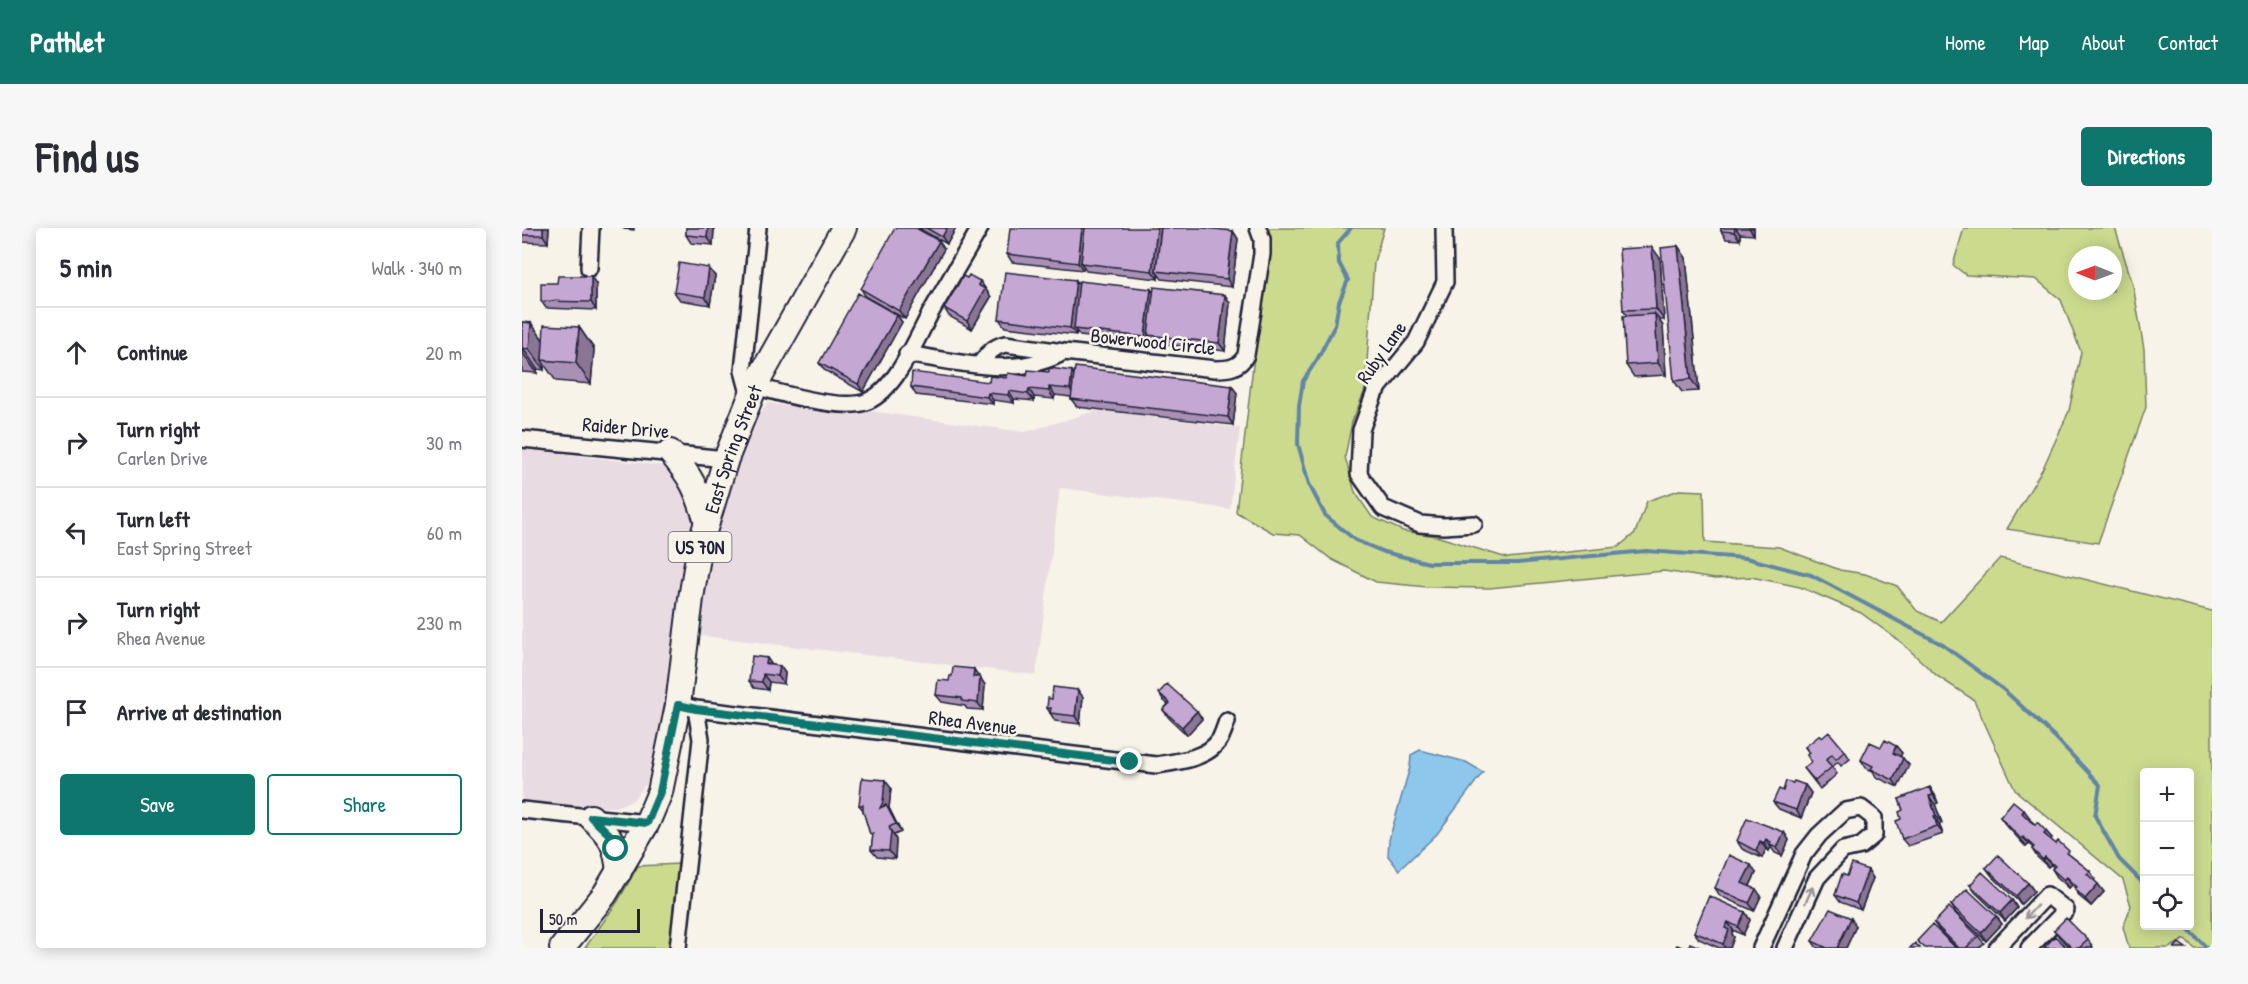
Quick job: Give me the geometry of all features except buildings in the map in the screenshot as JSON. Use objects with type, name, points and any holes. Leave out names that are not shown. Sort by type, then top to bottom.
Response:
[{"type":"main road","name":"East Spring Street","points":[[562,948],[606,894],[647,823],[660,792],[687,707],[691,593],[706,522],[726,459],[752,391],[844,228]]},
{"type":"main road","points":[[670,452],[689,474],[697,491],[706,522]]},
{"type":"main road","points":[[591,817],[611,836],[616,849],[619,872]]},
{"type":"street","points":[[589,268],[591,228]]},
{"type":"street","points":[[758,228],[743,371],[752,391],[832,403],[866,402],[881,393],[896,375],[980,228]]},
{"type":"street","name":"Bowerwood Circle","points":[[979,365],[996,346],[1005,344],[1215,369],[1238,366],[1246,355],[1262,254],[1262,239],[1257,228]]},
{"type":"street","name":"Ruby Lane","points":[[1444,228],[1445,282],[1416,342],[1375,392],[1361,430],[1359,474],[1383,508],[1420,524],[1444,526],[1474,524]]},
{"type":"street","name":"Bowerwood Circle","points":[[907,354],[988,367],[1035,364],[1050,360],[1064,352]]},
{"type":"street","name":"Raider Drive","points":[[522,439],[726,459]]},
{"type":"street","points":[[678,948],[700,739],[687,707]]},
{"type":"street","name":"Rhea Avenue","points":[[687,707],[1155,765],[1179,762],[1201,754],[1219,741],[1227,721]]},
{"type":"street","points":[[1761,948],[1804,854],[1819,835],[1845,811],[1861,808],[1874,818],[1874,835],[1862,846],[1843,850],[1817,878],[1785,948]]},
{"type":"street","points":[[522,810],[647,823]]},
{"type":"street","points":[[1997,948],[2047,895],[2066,910],[2029,948]]},
{"type":"shaded area","points":[[767,403],[819,410],[869,411],[1025,432],[1099,410],[1240,428],[1230,509],[1060,488],[1036,675],[696,635],[711,544],[742,444]]},
{"type":"shaded area","points":[[522,449],[673,467],[695,517],[685,565],[661,733],[650,779],[633,800],[615,807],[579,807],[522,802]]},
{"type":"green space","points":[[1269,228],[1384,228],[1374,262],[1365,390],[1352,422],[1345,457],[1355,492],[1372,517],[1403,531],[1436,536],[1507,558],[1618,547],[1635,533],[1647,501],[1679,490],[1704,491],[1705,542],[1779,547],[1840,570],[1865,574],[1897,586],[1917,611],[1941,622],[2000,558],[2212,611],[2212,948],[2194,948],[2185,939],[2169,948],[2129,948],[2123,927],[2131,906],[2123,880],[2015,790],[1974,700],[1937,676],[1902,643],[1861,613],[1800,587],[1751,577],[1715,579],[1664,571],[1489,588],[1427,587],[1376,582],[1331,559],[1300,535],[1273,533],[1236,512]]},
{"type":"green space","points":[[1964,228],[2115,228],[2121,246],[2068,246],[2068,300],[2122,300],[2122,250],[2133,285],[2144,349],[2146,407],[2098,543],[2007,529],[2043,468],[2069,411],[2081,352],[2061,300],[2036,279],[1966,275],[1953,265]]},
{"type":"green space","points":[[679,864],[669,948],[585,948],[618,901],[638,866]]},
{"type":"water","points":[[1420,750],[1466,762],[1483,772],[1437,834],[1399,870],[1388,856],[1389,840],[1410,767],[1411,755]]},
{"type":"waterway","points":[[1351,228],[1338,243],[1339,263],[1348,280],[1339,302],[1335,325],[1303,381],[1299,406],[1298,444],[1309,484],[1325,515],[1355,540],[1384,552],[1429,563],[1517,563],[1646,551],[1746,558],[1811,575],[1943,645],[2004,690],[2055,737],[2100,785],[2095,816],[2119,859],[2140,880]]},
{"type":"waterway","points":[[2189,930],[2207,948]]},
{"type":"route","points":[[616,849],[611,836],[591,817],[647,823],[660,792],[671,748],[678,705],[1130,762]]}]
